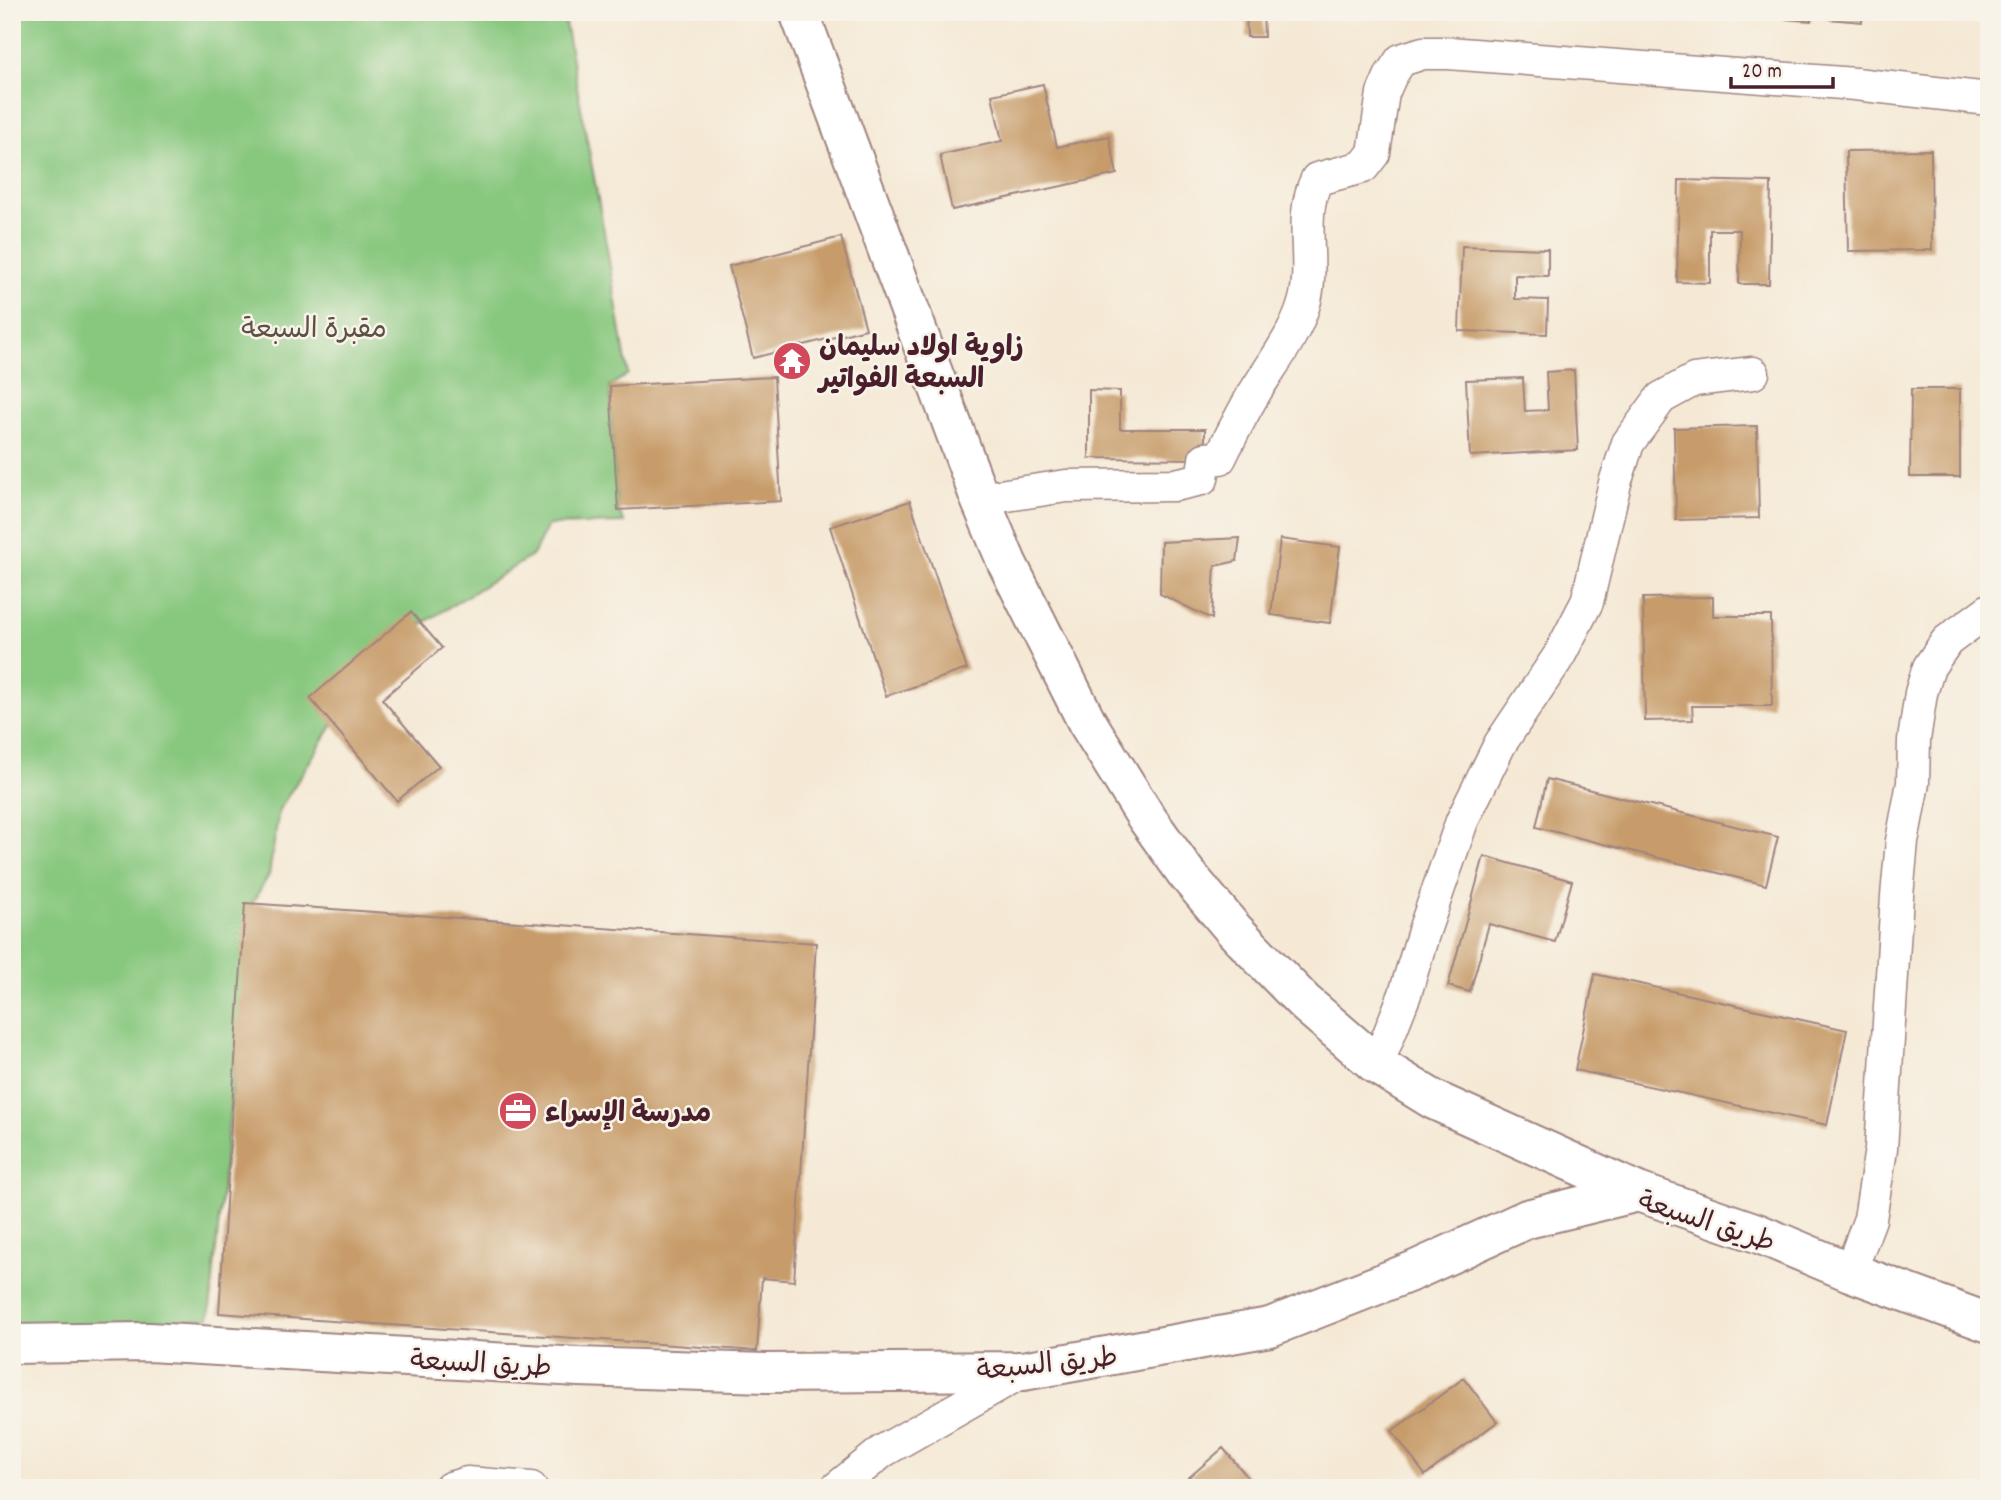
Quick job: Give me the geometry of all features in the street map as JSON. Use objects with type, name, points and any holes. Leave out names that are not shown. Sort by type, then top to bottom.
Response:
[{"type":"street","points":[[799,12],[980,499],[1007,563],[1087,722],[1146,817],[1186,873],[1234,930],[1304,1002],[1377,1065],[1434,1100],[1638,1192]]},
{"type":"street","points":[[980,499],[1066,486],[1175,485],[1202,479],[1205,459],[1220,458],[1255,393],[1291,336],[1304,306],[1308,276],[1310,193],[1317,179],[1363,167],[1374,153],[1383,93],[1401,60],[1423,54],[1448,53],[1855,84],[1989,99]]},
{"type":"street","points":[[1377,1065],[1405,994],[1462,821],[1500,744],[1559,656],[1587,602],[1615,483],[1628,443],[1661,398],[1694,380],[1753,373]]},
{"type":"street","points":[[1850,1272],[1870,1219],[1881,1149],[1900,869],[1913,783],[1914,740],[1921,694],[1930,667],[1947,641],[1989,610]]},
{"type":"street","name":"طريق السبعة","points":[[12,1344],[149,1342],[579,1367],[766,1373],[1023,1371],[1270,1326],[1413,1271],[1527,1219],[1638,1192],[1757,1233],[1850,1272],[1989,1323]]},
{"type":"street","points":[[837,1488],[883,1451],[1023,1371]]},
{"type":"street","points":[[450,1488],[467,1483],[531,1488]]},
{"type":"green space","name":"مقبرة السبعة","points":[[12,12],[563,12],[628,374],[610,386],[618,509],[624,523],[548,525],[533,555],[406,634],[373,661],[279,810],[269,875],[251,905],[209,1318],[12,1331]]},
{"type":"building","points":[[1246,12],[1263,12],[1264,37],[1247,37]]},
{"type":"building","points":[[1786,12],[1812,12],[1811,21],[1786,19]]},
{"type":"building","points":[[1829,12],[1863,12],[1862,22],[1829,19]]},
{"type":"building","points":[[1043,84],[1057,147],[1109,136],[1117,174],[952,210],[940,155],[1002,141],[992,95]]},
{"type":"building","points":[[1931,150],[1932,250],[1848,251],[1846,151]]},
{"type":"building","points":[[1679,180],[1771,182],[1769,284],[1739,284],[1740,230],[1710,230],[1710,283],[1677,282]]},
{"type":"building","points":[[841,237],[866,329],[753,358],[729,266]]},
{"type":"building","points":[[1462,246],[1548,249],[1548,276],[1515,275],[1515,299],[1548,300],[1547,334],[1459,331]]},
{"type":"building","points":[[1574,370],[1578,450],[1470,456],[1466,380],[1523,378],[1525,411],[1548,410],[1546,372]]},
{"type":"building","points":[[774,377],[781,501],[618,510],[610,386]]},
{"type":"building","points":[[1911,389],[1960,389],[1960,477],[1910,477]]},
{"type":"building","points":[[1089,390],[1120,391],[1120,429],[1205,429],[1205,459],[1089,458]]},
{"type":"building","points":[[1757,426],[1759,518],[1676,520],[1674,428]]},
{"type":"building","points":[[910,501],[967,669],[886,696],[830,527]]},
{"type":"building","points":[[1240,538],[1237,561],[1215,566],[1212,619],[1160,594],[1161,542]]},
{"type":"building","points":[[1280,539],[1340,547],[1330,623],[1271,615]]},
{"type":"building","points":[[1713,597],[1713,616],[1771,616],[1772,706],[1692,706],[1693,720],[1645,721],[1643,598]]},
{"type":"building","points":[[411,612],[442,648],[382,699],[439,766],[397,801],[310,698]]},
{"type":"building","points":[[1547,779],[1778,837],[1766,885],[1536,827]]},
{"type":"building","points":[[1484,856],[1572,881],[1555,942],[1489,924],[1470,992],[1448,986]]},
{"type":"building","name":"مدرسة الإسراء","points":[[245,903],[816,943],[794,1281],[762,1278],[757,1351],[219,1313]]},
{"type":"building","points":[[1595,974],[1847,1030],[1827,1125],[1575,1070]]},
{"type":"building","points":[[1989,1184],[1989,1216],[1982,1215]]},
{"type":"building","points":[[1464,1378],[1497,1422],[1425,1475],[1392,1431]]},
{"type":"building","points":[[1223,1448],[1257,1488],[1193,1488],[1186,1480]]},
{"type":"place","name":"زاوية اولاد سليمان السبعة الفواتير","points":[[792,361]]},
{"type":"place","name":"مدرسة الإسراء","points":[[518,1111]]}]
